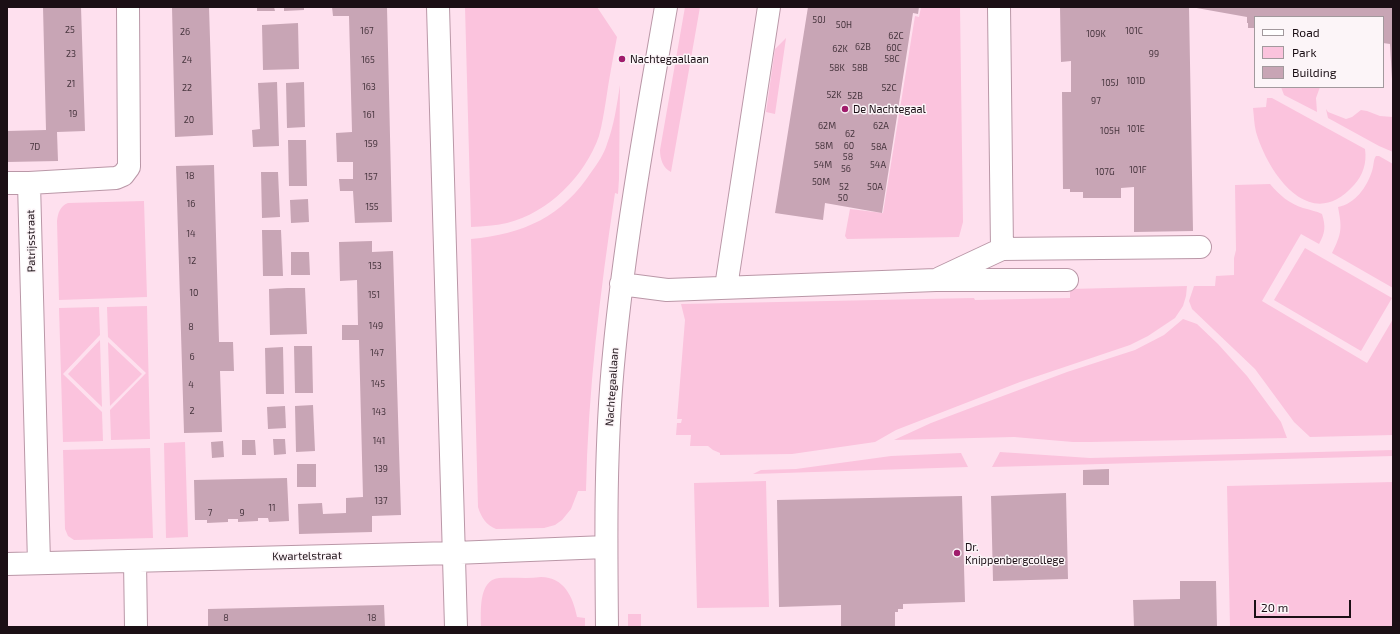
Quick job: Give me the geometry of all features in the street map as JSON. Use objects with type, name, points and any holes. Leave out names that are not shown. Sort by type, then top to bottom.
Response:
[{"type":"street","points":[[7,183],[116,178],[123,174],[129,167],[128,7]]},
{"type":"street","points":[[438,7],[456,627]]},
{"type":"street","name":"Nachtegaallaan","points":[[607,627],[606,547],[608,426],[614,355],[621,284],[666,7]]},
{"type":"street","points":[[726,287],[769,7]]},
{"type":"street","points":[[999,7],[1002,249]]},
{"type":"street","name":"Patrijsstraat","points":[[29,183],[39,563]]},
{"type":"street","points":[[936,280],[1002,249],[1200,247]]},
{"type":"street","points":[[621,284],[667,290],[936,280],[1067,280]]},
{"type":"street","name":"Kwartelstraat","points":[[7,564],[606,547]]},
{"type":"street","points":[[135,561],[136,627]]},
{"type":"green space","points":[[465,7],[597,7],[617,37],[603,118],[599,136],[593,151],[575,178],[550,202],[537,211],[522,218],[498,225],[471,227]]},
{"type":"green space","points":[[685,7],[700,7],[671,172],[662,163],[660,150]]},
{"type":"green space","points":[[921,7],[960,7],[963,222],[959,237],[847,239],[845,236],[850,209],[883,213],[915,16],[919,17]]},
{"type":"green space","points":[[786,38],[775,114],[766,112],[775,49]]},
{"type":"green space","points":[[620,85],[618,194],[615,193],[604,267],[589,416],[586,491],[578,491],[571,509],[562,520],[555,525],[544,528],[496,529],[484,520],[478,507],[471,239],[508,233],[525,227],[555,211],[568,200],[580,187],[601,158],[613,122]]},
{"type":"green space","points":[[1281,88],[1320,88],[1316,98],[1317,112],[1284,95]]},
{"type":"green space","points":[[1267,98],[1272,98],[1365,149],[1365,164],[1360,177],[1354,185],[1338,199],[1322,204],[1307,201],[1293,193],[1270,165],[1256,132],[1253,108],[1266,107]]},
{"type":"green space","points":[[1326,109],[1328,112],[1346,119],[1352,117],[1361,110],[1380,116],[1393,117],[1393,152],[1328,118]]},
{"type":"green space","points":[[1376,156],[1379,156],[1393,164],[1393,288],[1332,253],[1338,240],[1340,230],[1338,207],[1355,199],[1364,189],[1373,169],[1374,159]]},
{"type":"green space","points":[[1270,184],[1289,202],[1322,214],[1324,230],[1319,244],[1301,234],[1262,301],[1367,363],[1393,319],[1393,435],[1310,437],[1294,422],[1255,369],[1192,309],[1189,301],[1194,286],[1215,286],[1216,276],[1234,275],[1234,258],[1236,250],[1235,185]]},
{"type":"green space","points":[[144,201],[147,297],[59,300],[57,221],[61,208],[68,203]]},
{"type":"green space","points":[[1305,248],[1392,298],[1361,351],[1274,300]]},
{"type":"green space","points":[[1187,286],[1183,306],[1175,318],[1148,336],[1130,345],[1020,382],[896,430],[875,442],[792,454],[720,455],[720,453],[708,446],[690,446],[691,435],[676,435],[677,423],[681,423],[682,419],[677,419],[685,320],[681,304],[974,298],[975,300],[1070,298],[1070,289]]},
{"type":"green space","points":[[147,306],[150,439],[111,440],[110,410],[146,373],[108,337],[107,307]]},
{"type":"green space","points":[[99,307],[100,335],[63,374],[102,412],[103,441],[63,442],[59,308]]},
{"type":"green space","points":[[1183,319],[1197,324],[1218,344],[1247,376],[1281,422],[1287,438],[1091,442],[1014,437],[894,440],[931,423],[1067,372],[1135,350],[1164,335]]},
{"type":"green space","points":[[100,340],[102,407],[68,374]]},
{"type":"green space","points":[[108,342],[142,374],[110,406]]},
{"type":"green space","points":[[185,442],[188,537],[166,538],[164,443]]},
{"type":"green space","points":[[150,448],[153,538],[74,540],[68,536],[65,529],[63,450]]},
{"type":"green space","points":[[1393,450],[1393,456],[992,467],[1000,452],[1090,458]]},
{"type":"green space","points":[[961,453],[968,467],[753,474],[761,470],[796,469],[891,456]]},
{"type":"green space","points":[[766,481],[769,607],[697,608],[694,483]]},
{"type":"green space","points":[[1393,482],[1393,627],[1230,627],[1227,486]]},
{"type":"green space","points":[[541,577],[556,580],[561,584],[573,602],[577,617],[585,618],[585,627],[481,627],[481,605],[484,590],[487,584],[492,580],[499,578]]},
{"type":"green space","points":[[628,614],[641,614],[641,627],[628,627]]},
{"type":"building","points":[[43,7],[81,7],[85,131],[57,132],[58,161],[7,162],[7,131],[46,130]]},
{"type":"building","points":[[172,7],[209,7],[213,135],[175,137]]},
{"type":"building","points":[[257,7],[274,7],[275,11],[257,11]]},
{"type":"building","points":[[284,7],[304,7],[304,10],[284,11]]},
{"type":"building","points":[[332,7],[387,7],[392,222],[355,223],[353,191],[340,191],[339,179],[353,179],[353,162],[337,162],[336,133],[352,132],[349,16],[333,16]]},
{"type":"building","name":"De Nachtegaal","points":[[808,7],[919,7],[918,14],[913,13],[882,213],[825,203],[823,220],[775,213]]},
{"type":"building","points":[[1060,7],[1189,7],[1193,231],[1134,232],[1134,187],[1121,188],[1121,198],[1083,198],[1083,192],[1070,192],[1070,189],[1063,189],[1062,92],[1071,92],[1071,61],[1061,62]]},
{"type":"building","points":[[1191,7],[1393,7],[1393,79],[1390,44],[1384,43],[1384,16],[1254,16],[1254,28],[1248,28],[1247,17]]},
{"type":"building","points":[[298,23],[299,69],[263,70],[262,25]]},
{"type":"building","points":[[277,82],[279,146],[253,147],[252,130],[260,129],[258,83]]},
{"type":"building","points":[[304,82],[305,127],[287,128],[286,83]]},
{"type":"building","points":[[288,140],[306,140],[307,186],[289,186]]},
{"type":"building","points":[[214,165],[219,342],[233,342],[234,371],[220,371],[222,432],[184,433],[176,166]]},
{"type":"building","points":[[261,172],[278,172],[280,217],[262,218]]},
{"type":"building","points":[[308,199],[309,222],[291,223],[290,200]]},
{"type":"building","points":[[262,230],[281,230],[283,276],[263,276]]},
{"type":"building","points":[[372,241],[372,252],[393,251],[401,515],[372,516],[372,532],[299,534],[298,504],[322,503],[323,514],[346,513],[346,498],[363,497],[359,340],[342,340],[342,325],[358,325],[357,280],[340,281],[339,242]]},
{"type":"building","points":[[291,252],[309,252],[310,275],[291,275]]},
{"type":"building","points":[[305,288],[307,334],[270,335],[269,289]]},
{"type":"building","points":[[294,346],[312,346],[313,393],[295,393]]},
{"type":"building","points":[[283,347],[284,394],[266,394],[265,348]]},
{"type":"building","points":[[313,405],[315,451],[296,452],[295,406]]},
{"type":"building","points":[[285,406],[286,428],[268,429],[267,407]]},
{"type":"building","points":[[273,439],[285,439],[286,454],[274,455]]},
{"type":"building","points":[[242,440],[255,440],[256,455],[242,455]]},
{"type":"building","points":[[223,441],[224,457],[212,458],[211,442]]},
{"type":"building","points":[[297,464],[316,464],[316,487],[297,487]]},
{"type":"building","points":[[1109,469],[1109,485],[1083,485],[1083,470]]},
{"type":"building","points":[[287,478],[289,521],[269,522],[268,518],[258,518],[258,521],[238,522],[238,519],[228,519],[228,522],[207,523],[207,520],[195,520],[194,480]]},
{"type":"building","points":[[1066,493],[1068,579],[993,581],[991,496]]},
{"type":"building","points":[[962,496],[965,602],[903,604],[903,609],[898,609],[898,612],[895,612],[895,627],[841,627],[841,605],[779,607],[777,500]]},
{"type":"building","points":[[1180,581],[1216,581],[1217,627],[1134,627],[1133,600],[1180,599]]},
{"type":"building","points":[[384,605],[385,627],[208,627],[208,609]]},
{"type":"place","name":"Nachtegaallaan","points":[[622,59]]},
{"type":"place","name":"De Nachtegaal","points":[[845,109]]},
{"type":"place","name":"Dr. Knippenbergcollege","points":[[957,553]]}]
